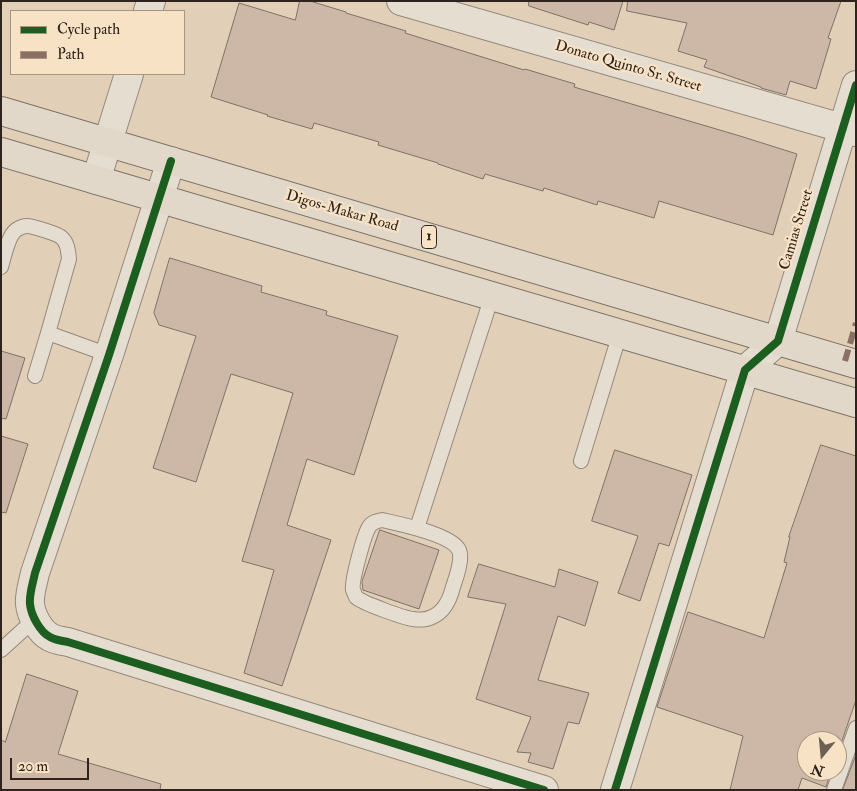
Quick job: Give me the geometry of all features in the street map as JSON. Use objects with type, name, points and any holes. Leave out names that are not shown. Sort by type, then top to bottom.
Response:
[{"type":"main road","name":"Digos-Makar Road","points":[[1,111],[856,364]]},
{"type":"main road","points":[[1,152],[856,403]]},
{"type":"street","name":"Donato Quinto Sr. Street","points":[[401,1],[849,130]]},
{"type":"street","points":[[96,180],[129,75]]},
{"type":"street","name":"Camias Street","points":[[778,341],[849,130],[856,85]]},
{"type":"street","points":[[171,161],[109,355],[35,573],[30,605],[35,619],[43,632],[51,638],[544,790]]},
{"type":"street","points":[[615,790],[745,370],[778,341]]},
{"type":"lane","points":[[1,267],[9,241],[17,229],[27,226],[54,233],[62,237],[68,246],[69,259],[35,376]]},
{"type":"lane","points":[[417,528],[492,296]]},
{"type":"lane","points":[[48,333],[109,355]]},
{"type":"lane","points":[[581,461],[620,334]]},
{"type":"lane","points":[[382,520],[417,528],[450,540],[459,550],[458,570],[450,598],[444,608],[434,617],[412,619],[367,604],[357,597],[353,589],[354,575],[369,527],[374,522],[382,520]]},
{"type":"lane","points":[[1,650],[35,619]]},
{"type":"lane","points":[[834,790],[856,728]]},
{"type":"building","points":[[300,1],[310,1],[346,12],[406,31],[405,33],[575,84],[574,87],[797,154],[773,235],[659,201],[654,218],[598,201],[597,205],[544,188],[543,191],[485,174],[483,179],[378,145],[379,142],[314,123],[312,129],[211,97],[239,3],[295,20]]},
{"type":"building","points":[[529,1],[623,1],[614,30],[589,22],[588,25],[529,6]]},
{"type":"building","points":[[628,1],[841,1],[828,38],[831,39],[816,89],[790,81],[786,95],[704,67],[707,60],[678,51],[687,23],[627,11]]},
{"type":"building","points":[[170,258],[262,286],[261,292],[327,311],[326,315],[398,336],[354,475],[307,459],[287,525],[331,540],[282,686],[244,673],[274,570],[242,561],[293,393],[231,374],[196,482],[153,468],[196,336],[159,325],[154,313]]},
{"type":"building","points":[[1,351],[25,358],[6,419],[1,418]]},
{"type":"building","points":[[1,436],[28,444],[6,513],[1,512]]},
{"type":"building","points":[[821,445],[856,456],[856,700],[845,731],[797,731],[797,781],[801,781],[798,790],[730,790],[743,736],[657,707],[688,612],[764,638],[787,563],[784,562],[789,537]]},
{"type":"building","points":[[615,450],[692,475],[669,546],[659,543],[640,601],[618,593],[638,536],[592,521]]},
{"type":"building","points":[[380,530],[439,550],[419,609],[363,590],[362,582]]},
{"type":"building","points":[[479,564],[555,587],[559,569],[598,582],[585,626],[558,616],[538,680],[589,693],[579,724],[568,722],[553,769],[528,762],[531,753],[517,752],[531,717],[476,699],[506,604],[468,597]]},
{"type":"building","points":[[27,674],[78,691],[58,754],[161,784],[160,790],[1,790],[1,740],[5,742]]},
{"type":"building","points":[[856,755],[856,790],[843,790]]},
{"type":"building","points":[[810,781],[828,781],[826,787]]},
{"type":"marked path","points":[[845,361],[856,323]]},
{"type":"cycle path","points":[[615,790],[745,370],[778,341],[856,85]]},
{"type":"cycle path","points":[[171,161],[109,355],[35,573],[30,600],[32,613],[37,623],[46,635],[54,639],[544,790]]}]
